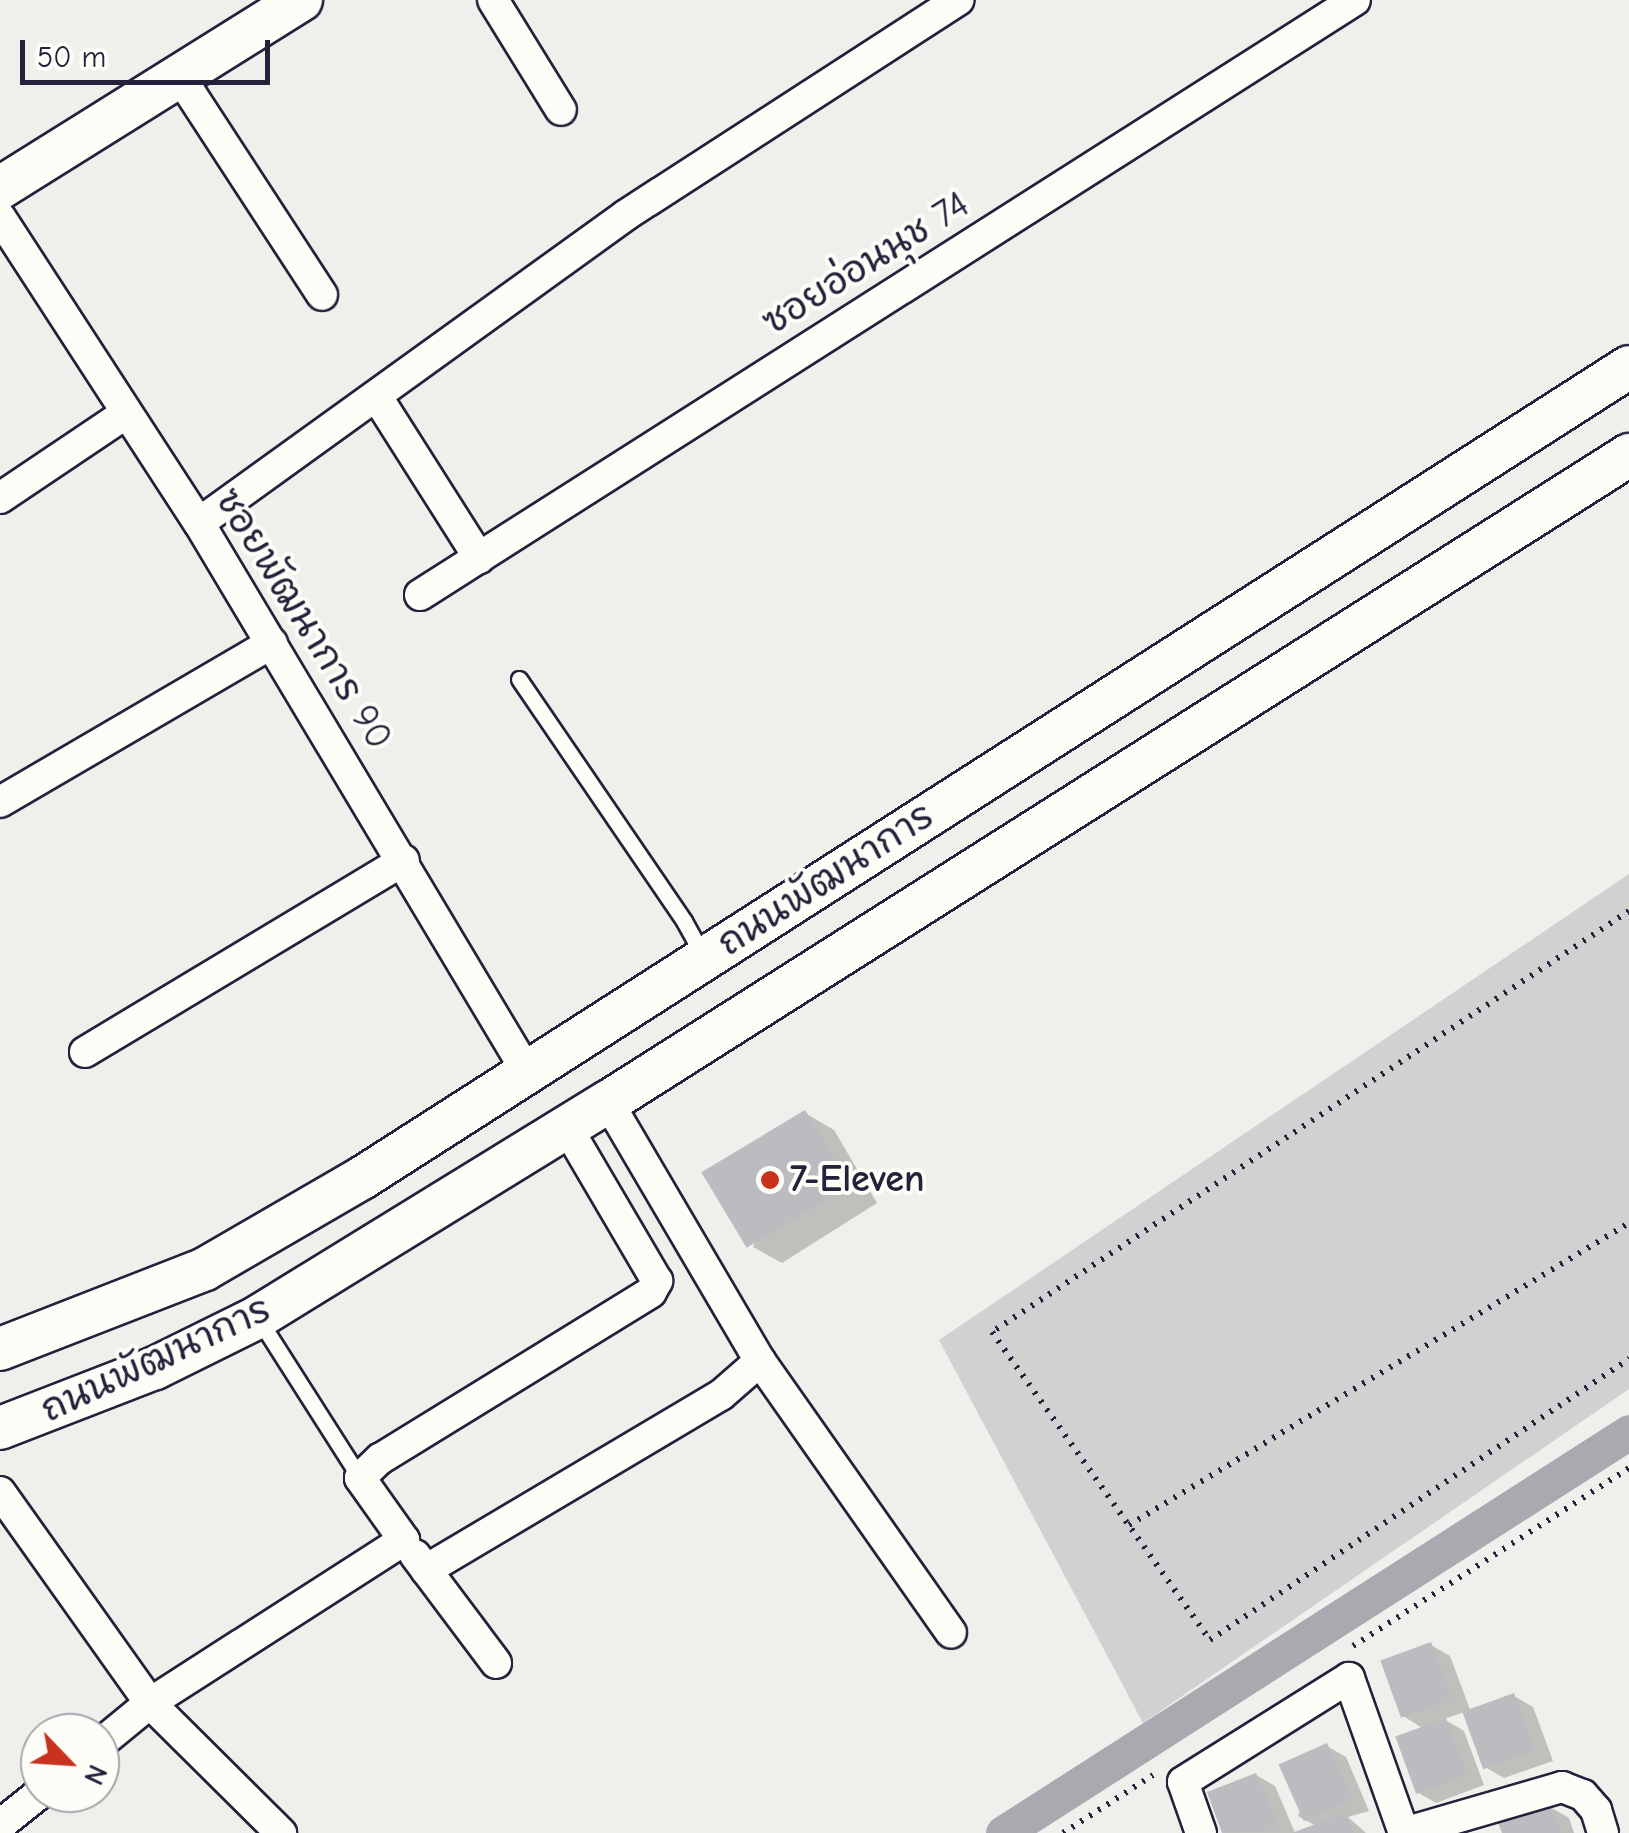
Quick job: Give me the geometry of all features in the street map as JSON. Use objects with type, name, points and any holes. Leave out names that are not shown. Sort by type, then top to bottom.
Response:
[{"type":"main road","points":[[0,188],[301,0]]},
{"type":"main road","name":"ถนนพัฒนาการ","points":[[0,1349],[205,1268],[362,1178],[1629,368]]},
{"type":"main road","name":"ถนนพัฒนาการ","points":[[0,1428],[155,1368],[258,1317],[608,1102],[1629,455]]},
{"type":"street","points":[[493,0],[561,110]]},
{"type":"street","points":[[198,523],[626,215],[958,0]]},
{"type":"street","name":"ซอยอ่อนนุช 74","points":[[420,595],[1354,0]]},
{"type":"street","points":[[180,77],[322,294]]},
{"type":"street","name":"ซอยพัฒนาการ 90","points":[[0,217],[272,643],[526,1070]]},
{"type":"street","points":[[377,397],[479,558]]},
{"type":"street","points":[[0,498],[125,414]]},
{"type":"street","points":[[0,802],[272,643]]},
{"type":"street","points":[[85,1052],[404,860]]},
{"type":"street","points":[[608,1102],[760,1361],[951,1632]]},
{"type":"street","points":[[496,1663],[360,1478],[380,1460],[650,1292],[656,1281],[654,1270],[566,1126]]},
{"type":"street","points":[[426,1570],[721,1395],[760,1361]]},
{"type":"street","points":[[0,1492],[150,1703],[282,1833]]},
{"type":"street","points":[[120,1728],[150,1703],[404,1540]]},
{"type":"street","points":[[1201,1833],[1183,1782],[1349,1678],[1404,1833],[1562,1787],[1583,1795],[1596,1810],[1603,1833]]},
{"type":"street","points":[[0,1825],[20,1808]]},
{"type":"lane","points":[[519,679],[684,921],[705,959]]},
{"type":"lane","points":[[258,1317],[360,1478]]},
{"type":"path","points":[[1629,911],[992,1332],[1210,1640],[1629,1359]]},
{"type":"path","points":[[1129,1525],[1629,1223]]},
{"type":"shaded area","points":[[1629,874],[1629,1389],[1143,1723],[939,1340]]},
{"type":"building","points":[[805,1110],[850,1185],[747,1248],[701,1172]]},
{"type":"building","points":[[1431,1642],[1452,1699],[1401,1718],[1380,1660]]},
{"type":"building","points":[[1514,1693],[1535,1750],[1483,1769],[1462,1712]]},
{"type":"building","points":[[1446,1718],[1467,1775],[1416,1794],[1395,1736]]},
{"type":"building","points":[[1327,1743],[1352,1800],[1304,1821],[1279,1765]]},
{"type":"building","points":[[1256,1773],[1281,1830],[1222,1833],[1207,1792]]},
{"type":"building","points":[[1550,1804],[1561,1833],[1502,1833],[1498,1823]]},
{"type":"building","points":[[1345,1813],[1353,1833],[1292,1833]]},
{"type":"waterway","points":[[1003,1833],[1629,1432]]},
{"type":"place","name":"7-Eleven","points":[[770,1180]]}]
